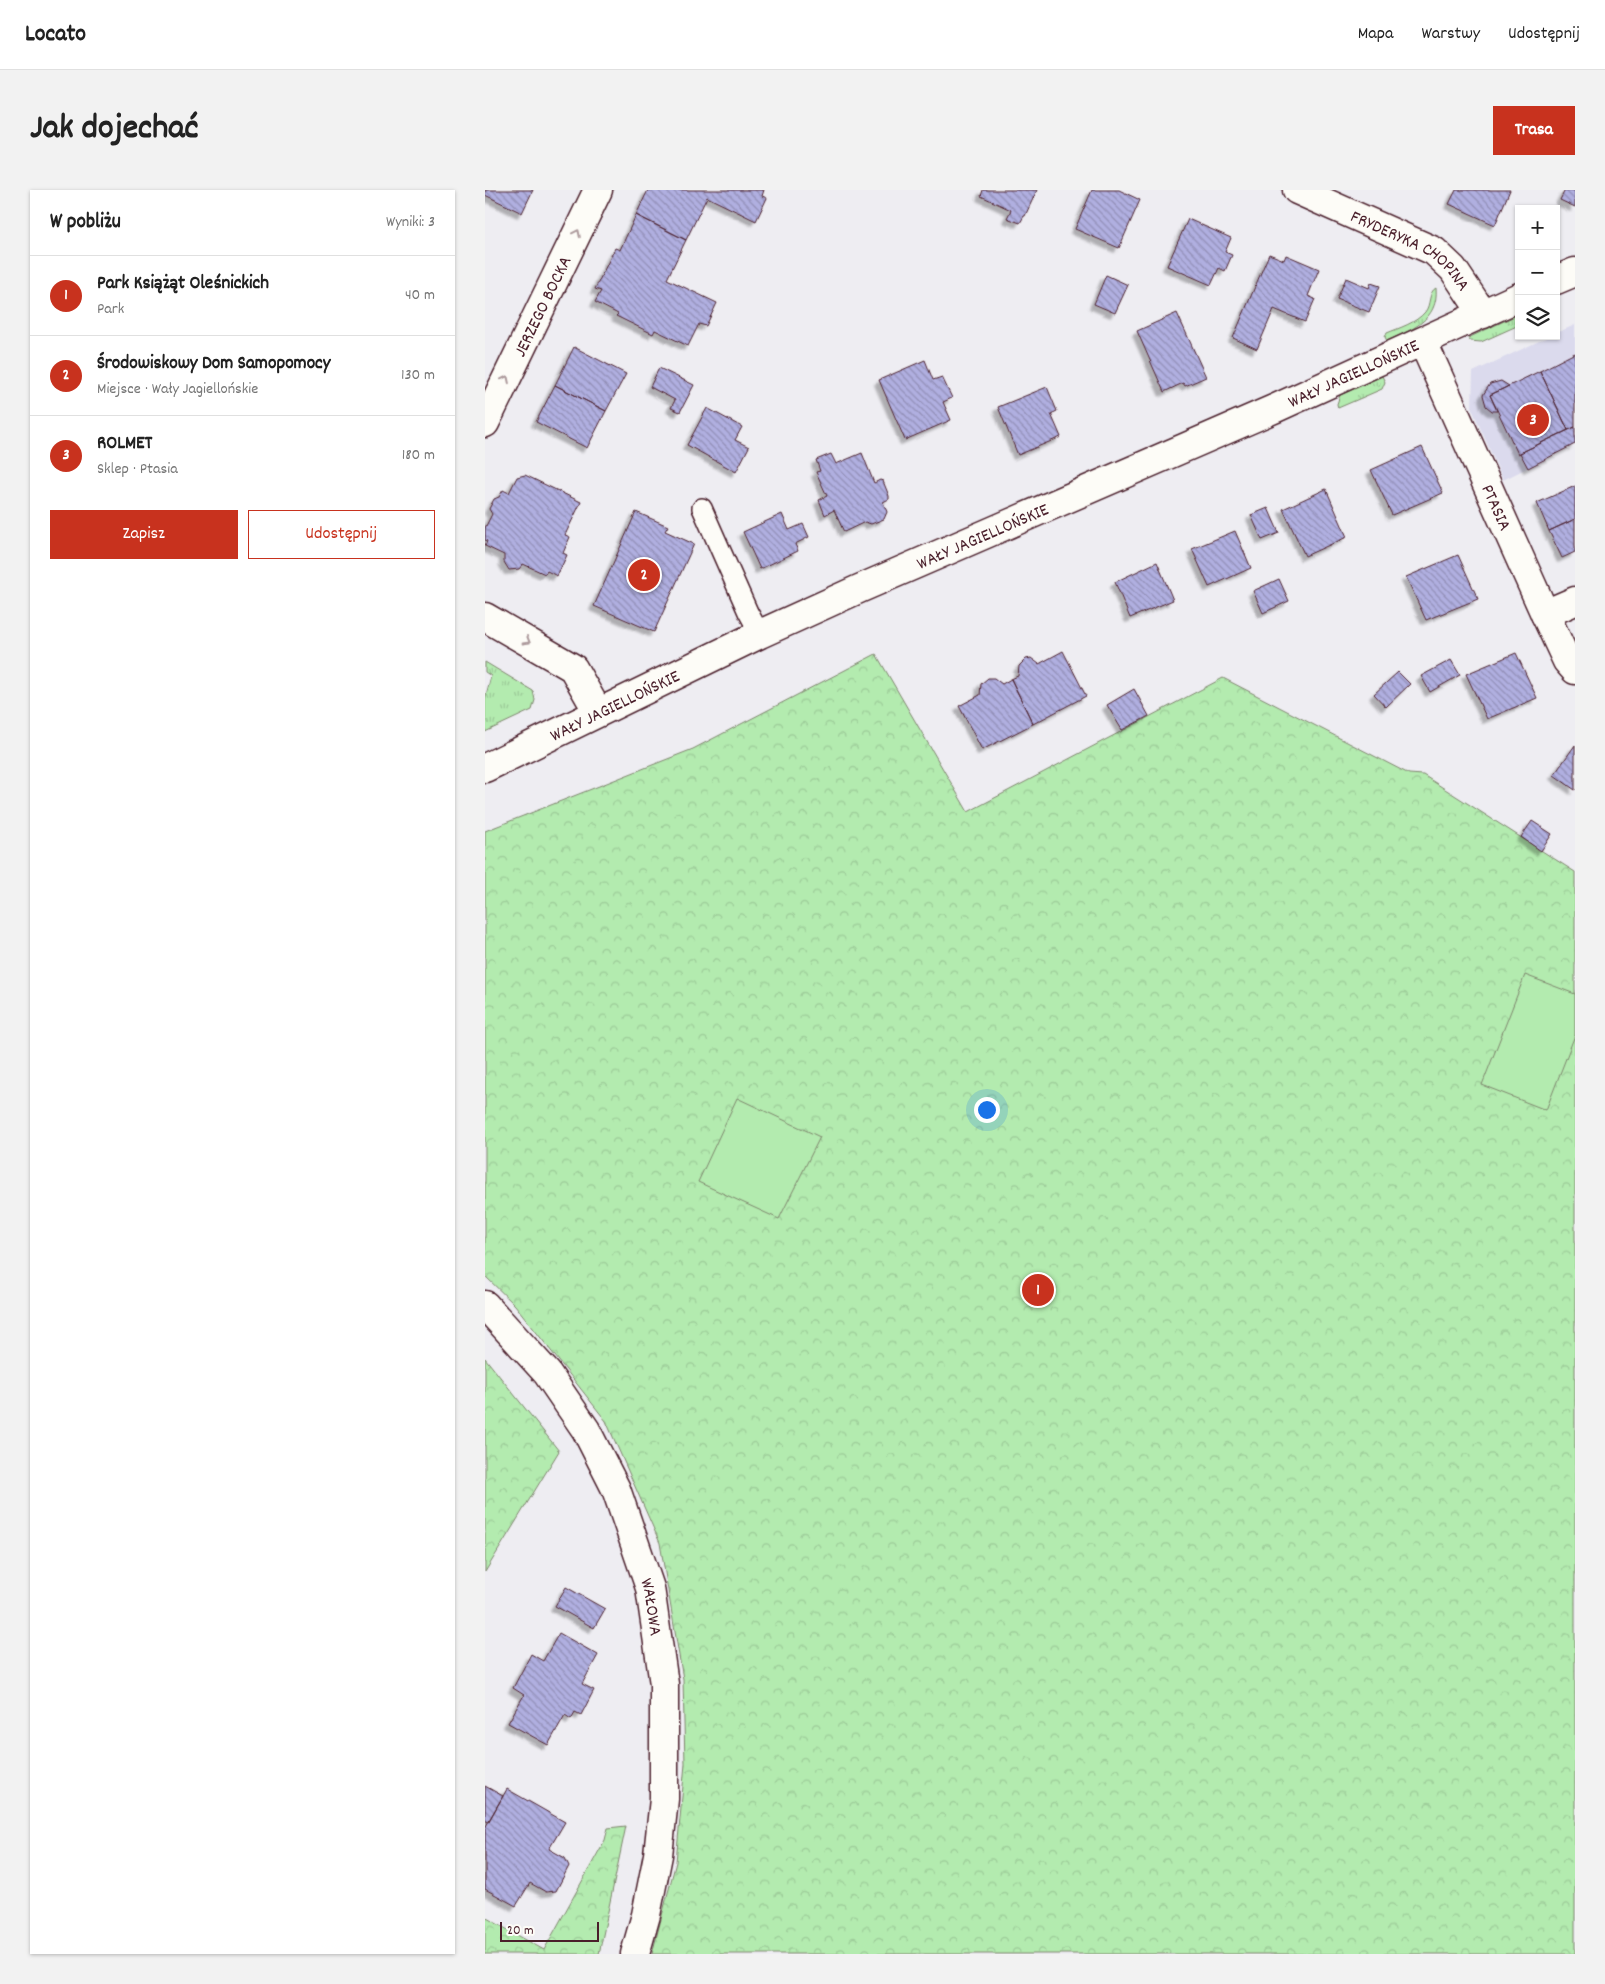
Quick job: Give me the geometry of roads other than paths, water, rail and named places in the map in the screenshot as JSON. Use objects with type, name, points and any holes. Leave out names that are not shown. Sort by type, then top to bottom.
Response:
[{"type":"street","name":"JERZEGO BOCKA","points":[[485,423],[598,190]]},
{"type":"street","name":"FRYDERYKA CHOPINA","points":[[1297,190],[1434,251],[1453,269],[1483,314]]},
{"type":"street","points":[[1560,278],[1575,272]]},
{"type":"street","name":"WAŁY JAGIELLOŃSKIE","points":[[485,768],[760,634],[859,589],[1276,408],[1515,299]]},
{"type":"street","name":"PTASIA","points":[[1423,342],[1545,614],[1567,661],[1575,670]]},
{"type":"street","points":[[1545,614],[1575,601]]},
{"type":"street","points":[[485,617],[573,668],[598,712]]},
{"type":"street","name":"WAŁOWA","points":[[485,1305],[547,1373],[586,1430],[615,1490],[650,1588],[664,1684],[664,1798],[657,1855],[646,1915],[635,1954]]},
{"type":"lane","points":[[702,508],[748,612],[760,634]]},
{"type":"place","name":"ROLMET","points":[[1533,420]]},
{"type":"place","name":"Środowiskowy Dom Samopomocy","points":[[644,575]]},
{"type":"place","name":"Park Książąt Oleśnickich","points":[[1038,1290]]}]
